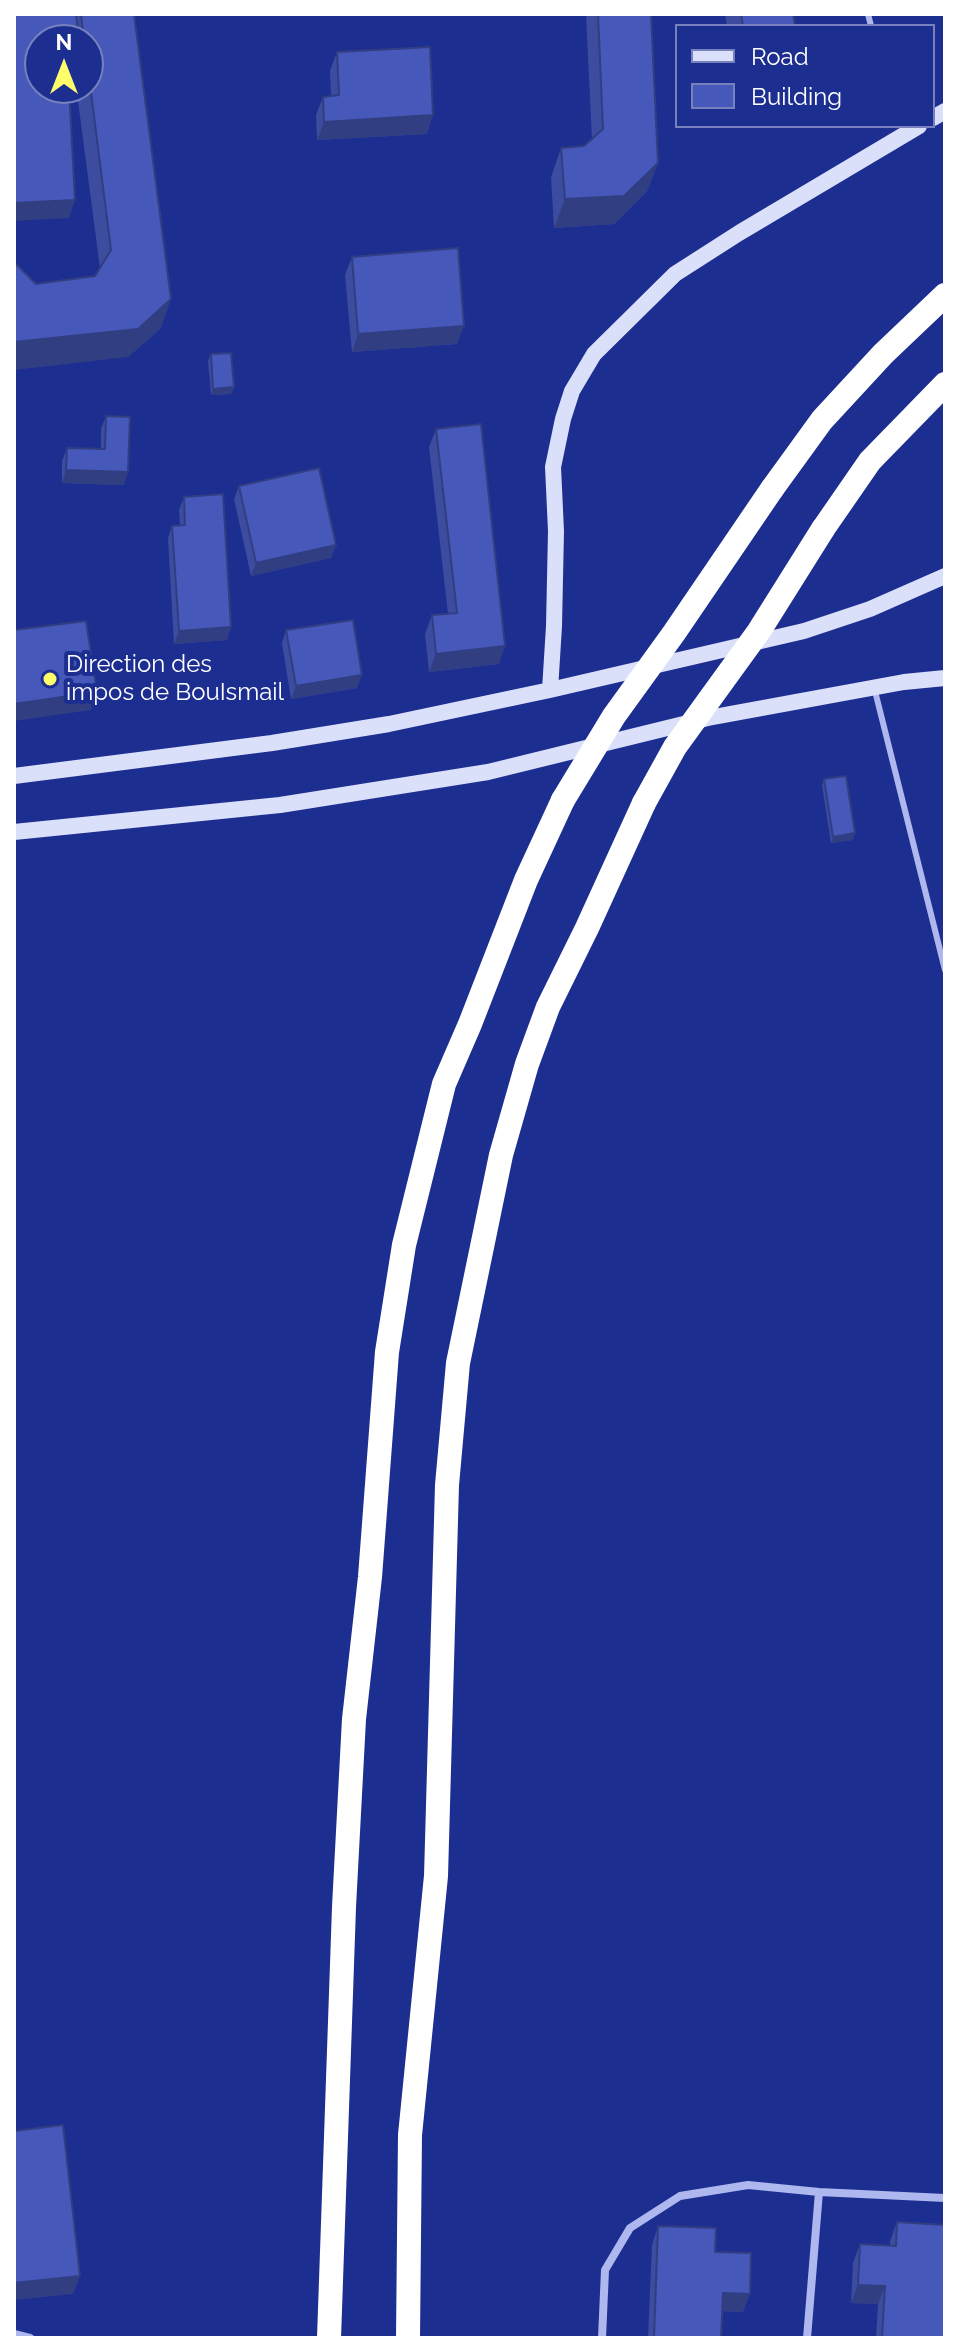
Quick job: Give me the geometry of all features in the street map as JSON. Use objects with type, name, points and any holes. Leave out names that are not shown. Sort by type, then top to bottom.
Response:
[{"type":"highway","points":[[329,2338],[344,1907],[354,1719],[370,1577],[387,1352],[404,1245],[444,1084],[526,880],[563,800],[614,716],[822,420],[883,354],[945,295]]},
{"type":"highway","points":[[408,2338],[410,2135],[436,1876],[447,1485],[458,1363],[501,1155],[527,1064],[548,1007],[644,803],[675,747],[759,631],[870,461],[945,384]]},
{"type":"main road","points":[[550,690],[556,547],[553,467],[572,391],[594,354],[675,274],[892,133]]},
{"type":"main road","points":[[14,776],[316,736],[550,690],[804,631],[870,609],[945,576]]},
{"type":"main road","points":[[14,832],[280,805],[488,772],[708,718],[945,678]]},
{"type":"street","points":[[602,2338],[605,2270],[630,2228],[680,2196],[748,2185],[945,2198]]},
{"type":"street","points":[[807,2338],[819,2192]]},
{"type":"street","points":[[14,2334],[30,2338]]},
{"type":"lane","points":[[874,688],[945,970]]},
{"type":"building","points":[[14,14],[76,14],[77,24],[24,24],[24,104],[70,104],[75,200],[14,203]]},
{"type":"building","points":[[81,14],[134,14],[171,299],[138,329],[14,342],[14,262],[36,284],[95,276],[111,250],[92,104],[104,104],[104,24],[82,24]]},
{"type":"building","points":[[598,14],[651,14],[658,163],[624,196],[565,199],[561,148],[584,146],[603,129]]},
{"type":"building","points":[[741,14],[793,14],[795,24],[743,24]]},
{"type":"building","points":[[430,47],[433,115],[324,122],[323,97],[339,95],[337,52]]},
{"type":"building","points":[[458,248],[464,326],[358,334],[352,257]]},
{"type":"building","points":[[231,353],[234,387],[213,389],[211,354]]},
{"type":"building","points":[[106,416],[130,417],[128,472],[66,470],[67,448],[105,449]]},
{"type":"building","points":[[481,424],[505,646],[436,654],[432,615],[457,613],[436,429]]},
{"type":"building","points":[[319,468],[336,545],[256,563],[239,486]]},
{"type":"building","points":[[223,494],[231,627],[179,631],[172,526],[185,525],[184,497]]},
{"type":"building","points":[[353,620],[362,675],[296,686],[286,630]]},
{"type":"building","name":"Direction des impos de BouIsmail","points":[[86,621],[97,692],[14,704],[14,630]]},
{"type":"building","points":[[846,776],[855,833],[833,837],[824,779]]},
{"type":"building","points":[[63,2125],[80,2276],[14,2283],[14,2131]]},
{"type":"building","points":[[897,2222],[945,2225],[945,2338],[882,2338],[885,2286],[858,2285],[860,2244],[896,2246]]},
{"type":"building","points":[[658,2226],[716,2228],[715,2252],[751,2253],[750,2294],[723,2293],[721,2338],[654,2338]]},
{"type":"place","name":"Direction des impos de BouIsmail","points":[[50,679]]}]
